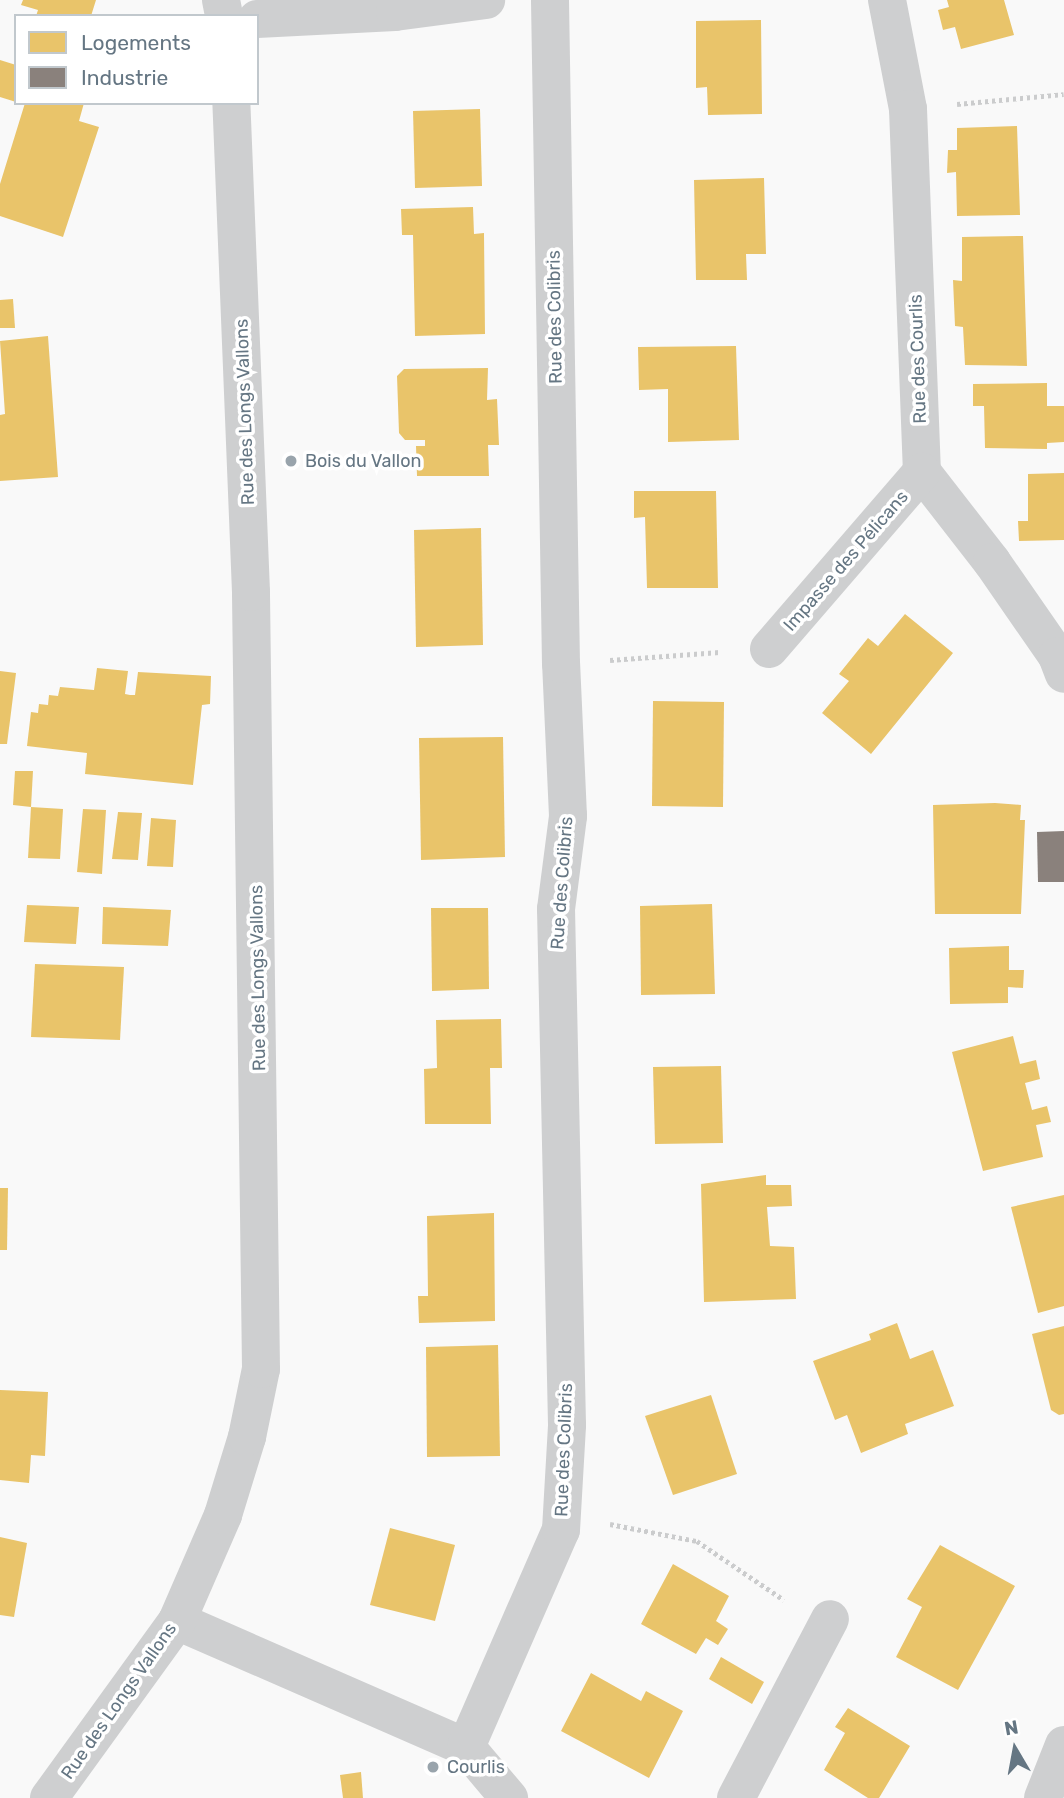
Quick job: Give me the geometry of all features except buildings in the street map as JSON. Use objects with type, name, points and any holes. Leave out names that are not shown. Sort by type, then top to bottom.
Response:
[{"type":"street","points":[[259,19],[395,12],[486,0]]},
{"type":"street","name":"Rue des Colibris","points":[[466,1747],[561,1530],[567,1425],[556,909],[568,816],[561,664],[550,0]]},
{"type":"street","name":"Rue des Courlis","points":[[887,0],[908,108],[922,472]]},
{"type":"street","name":"Rue des Longs Vallons","points":[[50,1798],[177,1620],[223,1515],[247,1437],[261,1369],[251,592],[231,105]]},
{"type":"street","points":[[922,472],[992,562],[1057,656],[1064,674]]},
{"type":"street","name":"Impasse des Pélicans","points":[[769,649],[922,472]]},
{"type":"street","points":[[736,1798],[830,1619]]},
{"type":"street","points":[[177,1620],[466,1747],[509,1798]]},
{"type":"street","points":[[1043,1798],[1064,1745]]},
{"type":"path","points":[[908,108],[1064,94]]},
{"type":"path","points":[[561,664],[769,649]]},
{"type":"path","points":[[561,1530],[614,1524],[697,1541],[776,1596],[830,1619]]},
{"type":"place","name":"Bois du Vallon","points":[[291,461]]},
{"type":"place","name":"Courlis","points":[[433,1767]]}]
